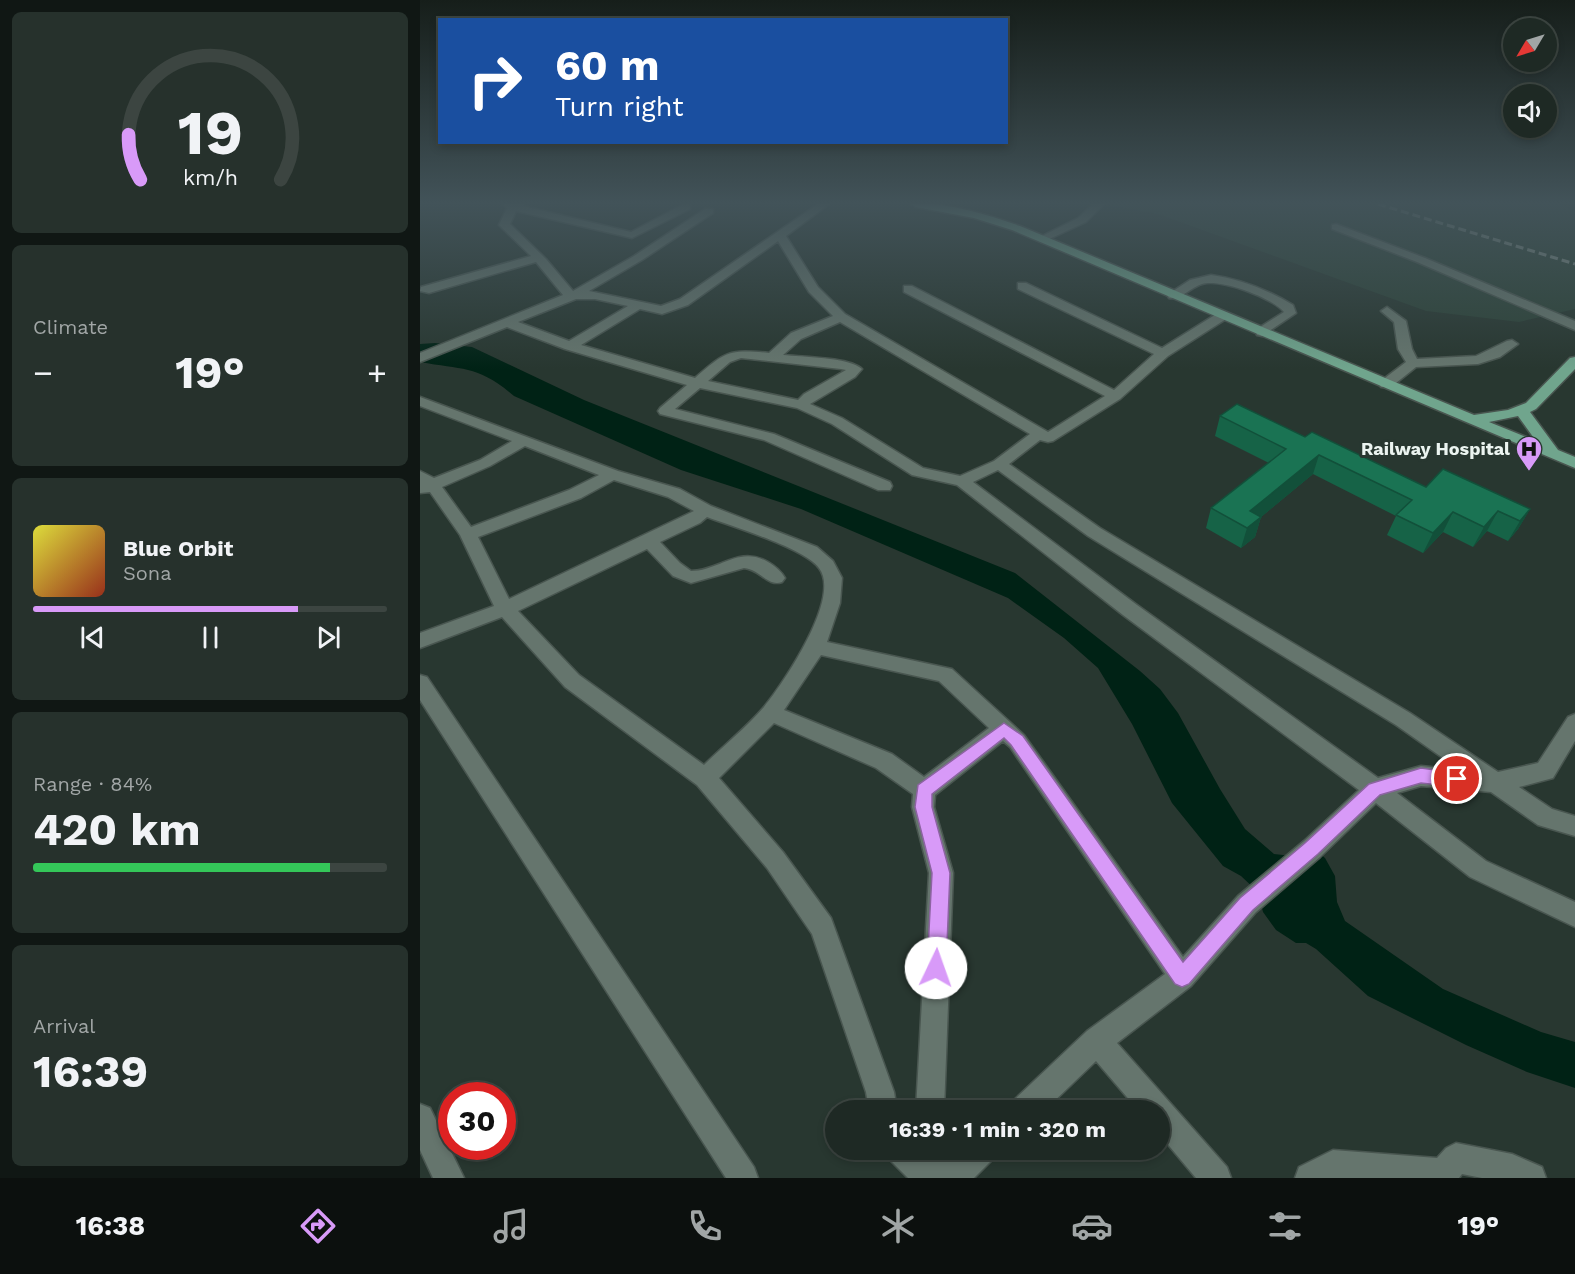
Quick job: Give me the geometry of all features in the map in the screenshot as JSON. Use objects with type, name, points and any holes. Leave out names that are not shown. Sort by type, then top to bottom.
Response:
[{"type":"main road","points":[[1088,259],[1575,463]]},
{"type":"main road","points":[[1471,420],[1522,411],[1531,406],[1575,361]]},
{"type":"main road","points":[[1522,411],[1552,453]]},
{"type":"street","points":[[424,290],[534,259]]},
{"type":"street","points":[[539,259],[566,292],[574,296],[596,295],[662,310],[684,302],[747,259]]},
{"type":"street","points":[[420,358],[574,296],[636,259]]},
{"type":"street","points":[[796,259],[813,289],[841,317],[1048,438],[1115,396],[1163,353],[1222,316]]},
{"type":"street","points":[[1418,259],[1575,326]]},
{"type":"street","points":[[1173,295],[1200,281],[1221,279],[1290,308],[1290,313],[1262,332]]},
{"type":"street","points":[[1022,286],[1163,353]]},
{"type":"street","points":[[908,289],[1115,396]]},
{"type":"street","points":[[570,346],[638,305]]},
{"type":"street","points":[[1387,311],[1400,321],[1405,350],[1413,363]]},
{"type":"street","points":[[772,357],[796,336],[841,317]]},
{"type":"street","points":[[508,322],[542,337],[696,383],[801,405],[837,421],[918,472],[962,481],[1130,610],[1375,789],[1478,869],[1575,915]]},
{"type":"street","points":[[1386,384],[1413,363],[1478,360],[1495,354],[1512,344]]},
{"type":"street","points":[[801,405],[855,369],[842,365],[740,354],[725,359],[665,411],[769,437],[884,486]]},
{"type":"street","points":[[420,401],[690,502],[811,551],[827,565],[833,578],[831,603],[816,646],[771,713],[705,778]]},
{"type":"street","points":[[962,481],[999,464],[1040,433]]},
{"type":"street","points":[[524,441],[485,463],[424,483],[468,534],[486,574],[506,609],[572,681],[705,778],[775,860],[822,927],[881,1100]]},
{"type":"street","points":[[999,464],[1094,532],[1403,720],[1546,818],[1575,826]]},
{"type":"street","points":[[468,534],[575,494],[612,474]]},
{"type":"street","points":[[420,641],[506,609],[694,519],[690,502]]},
{"type":"street","points":[[649,540],[679,571],[689,577],[745,561],[756,562],[764,566],[776,578]]},
{"type":"street","points":[[816,646],[945,675],[1017,741],[1182,977]]},
{"type":"street","points":[[420,683],[743,1178]]},
{"type":"street","points":[[771,713],[884,761],[924,790]]},
{"type":"street","points":[[1035,1100],[1097,1041],[1182,977],[1247,904],[1312,849],[1375,789],[1421,776],[1493,783],[1545,771],[1575,723]]},
{"type":"street","points":[[930,1100],[941,873],[923,807],[924,790],[1004,729]]},
{"type":"street","points":[[1097,1041],[1148,1100]]},
{"type":"street","points":[[420,1118],[449,1178]]},
{"type":"street","points":[[1170,1126],[1216,1178]]},
{"type":"street","points":[[1310,1178],[1333,1165],[1445,1176],[1456,1158],[1512,1169],[1531,1178]]},
{"type":"street","points":[[922,1160],[941,1169],[960,1160]]},
{"type":"shaded area","points":[[1282,259],[1575,259],[1575,309],[1519,322],[1426,311]]},
{"type":"shaded area","points":[[435,343],[472,347],[584,400],[1015,573],[1160,689],[1178,713],[1245,829],[1274,854],[1292,856],[1317,851],[1325,858],[1335,876],[1337,902],[1345,921],[1443,989],[1541,1032],[1575,1042],[1575,1088],[1527,1072],[1466,1045],[1368,996],[1316,949],[1306,943],[1296,943],[1276,930],[1263,912],[1258,892],[1241,876],[1223,866],[1172,803],[1132,724],[1098,668],[1064,638],[1008,598],[801,509],[681,470],[514,396],[480,374],[470,370],[420,362],[420,344]]},
{"type":"building","points":[[1237,404],[1305,437],[1312,432],[1426,487],[1443,469],[1530,509],[1520,521],[1498,511],[1484,527],[1453,512],[1433,533],[1396,515],[1412,500],[1319,455],[1250,511],[1261,517],[1247,528],[1211,508],[1286,449],[1220,416]]},
{"type":"railway","points":[[1558,259],[1575,264]]},
{"type":"place","name":"Railway Hospital","points":[[1529,472]]},
{"type":"route","points":[[936,968],[941,873],[923,807],[924,790],[1004,729],[1017,741],[1182,977],[1247,904],[1312,849],[1375,789],[1421,776],[1457,779]]}]
